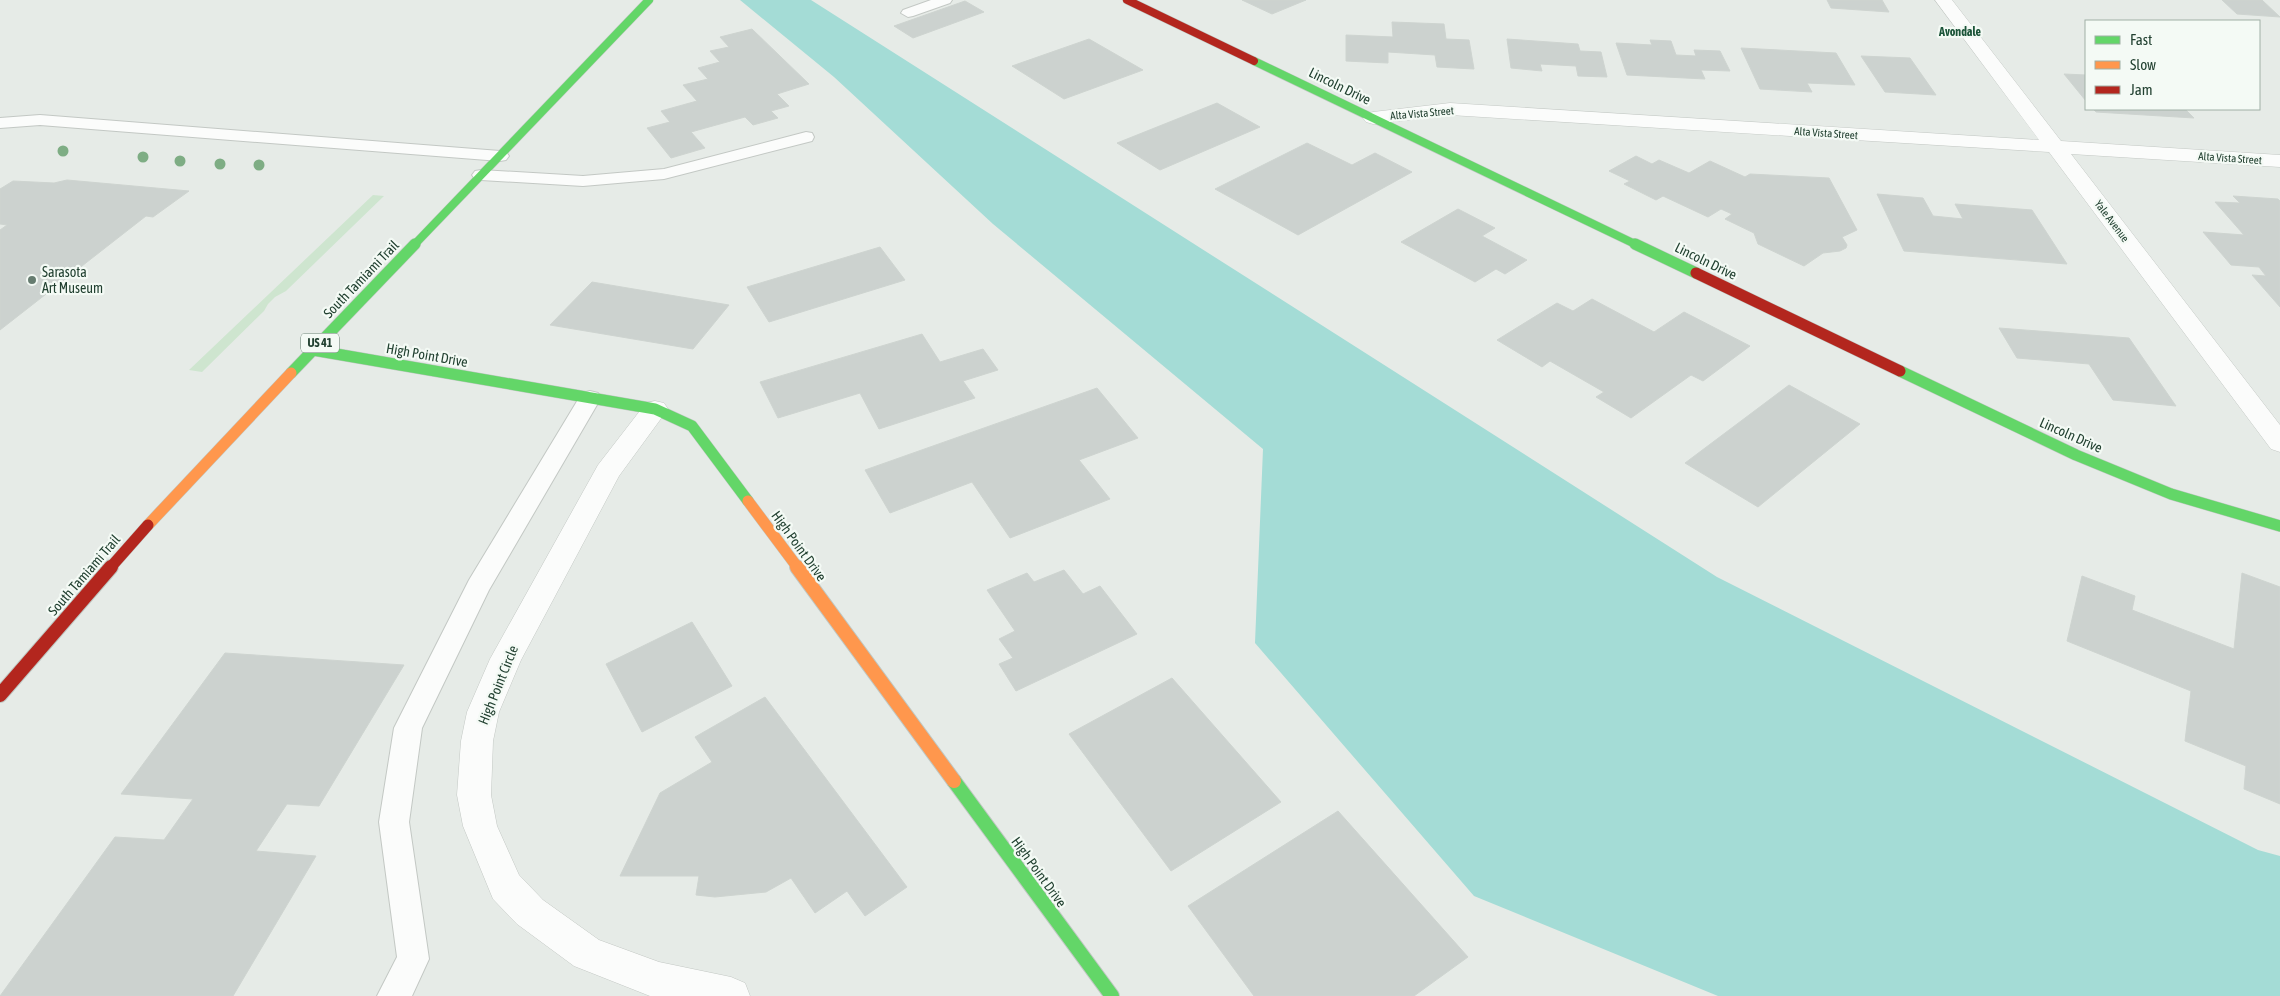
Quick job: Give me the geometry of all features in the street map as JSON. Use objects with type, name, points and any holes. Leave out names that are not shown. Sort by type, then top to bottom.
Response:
[{"type":"street","name":"South Tamiami Trail","points":[[0,695],[169,501],[649,0]]},
{"type":"street","name":"Lincoln Drive","points":[[1127,0],[2076,455],[2171,494],[2280,526]]},
{"type":"street","name":"Yale Avenue","points":[[1943,0],[2280,443]]},
{"type":"street","name":"Alta Vista Street","points":[[1373,118],[1450,109],[2280,161]]},
{"type":"street","name":"High Point Drive","points":[[313,350],[655,409],[692,426],[1112,996]]},
{"type":"street","name":"High Point Circle","points":[[655,409],[608,472],[506,659],[483,712],[479,732],[474,795],[480,826],[506,887],[530,912],[587,953],[659,981],[731,996]]},
{"type":"lane","points":[[908,13],[945,0]]},
{"type":"lane","points":[[0,124],[40,120],[500,156]]},
{"type":"lane","points":[[481,175],[583,181],[664,174],[806,137]]},
{"type":"lane","points":[[394,996],[413,959],[394,822],[408,728],[478,588],[590,398]]},
{"type":"green space","points":[[373,195],[384,196],[286,291],[275,297],[264,311],[202,372],[189,370]]},
{"type":"water","points":[[740,0],[811,0],[1717,577],[2258,850],[2280,856],[2280,996],[1718,996],[1474,896],[1255,643],[1263,449],[993,224],[834,77]]},
{"type":"building","points":[[1242,0],[1306,0],[1272,14]]},
{"type":"building","points":[[1827,0],[1882,0],[1889,12],[1831,8]]},
{"type":"building","points":[[2222,0],[2262,0],[2280,17],[2237,14]]},
{"type":"building","points":[[965,1],[984,12],[913,38],[894,26]]},
{"type":"building","points":[[1392,22],[1444,24],[1446,39],[1469,40],[1474,69],[1437,67],[1435,55],[1388,52],[1388,63],[1346,61],[1346,35],[1393,37]]},
{"type":"building","points":[[752,29],[809,84],[777,94],[789,106],[771,111],[778,118],[753,125],[745,117],[691,132],[705,148],[671,158],[647,128],[670,122],[661,111],[697,101],[683,85],[708,79],[698,68],[720,62],[710,51],[729,47],[720,37]]},
{"type":"building","points":[[1089,39],[1143,70],[1064,99],[1012,66]]},
{"type":"building","points":[[1507,39],[1578,44],[1580,51],[1601,52],[1607,77],[1578,76],[1576,66],[1540,64],[1542,71],[1511,68]]},
{"type":"building","points":[[1650,40],[1671,41],[1676,55],[1696,56],[1694,50],[1720,51],[1730,71],[1701,70],[1705,79],[1627,75],[1616,43],[1652,45]]},
{"type":"building","points":[[1741,48],[1836,53],[1855,85],[1807,83],[1812,92],[1760,89]]},
{"type":"building","points":[[1861,56],[1910,58],[1936,95],[1885,92]]},
{"type":"building","points":[[2064,74],[2085,75],[2085,100]]},
{"type":"building","points":[[1217,103],[1260,127],[1160,170],[1117,143]]},
{"type":"building","points":[[2094,110],[2186,110],[2194,118],[2096,112]]},
{"type":"building","points":[[1307,143],[1352,165],[1375,153],[1412,172],[1298,235],[1215,189]]},
{"type":"building","points":[[1636,156],[1652,164],[1659,160],[1689,173],[1710,161],[1745,177],[1750,174],[1829,178],[1857,230],[1842,237],[1847,245],[1846,248],[1840,251],[1823,253],[1804,266],[1758,244],[1754,233],[1725,219],[1732,214],[1721,209],[1708,217],[1663,196],[1656,200],[1624,184],[1630,181],[1609,171]]},
{"type":"building","name":"Sarasota Art Museum","points":[[67,180],[189,191],[153,217],[146,216],[0,330],[0,230],[7,225],[0,224],[0,189],[13,181],[54,183]]},
{"type":"building","points":[[1877,194],[1923,198],[1933,216],[1963,219],[1955,204],[2032,210],[2067,264],[1904,251]]},
{"type":"building","points":[[2233,196],[2278,199],[2280,201],[2280,307],[2252,275],[2266,276],[2259,267],[2231,265],[2203,232],[2244,235],[2215,202],[2240,203]]},
{"type":"building","points":[[1458,209],[1495,228],[1482,236],[1527,260],[1505,274],[1496,269],[1475,282],[1401,242]]},
{"type":"building","points":[[880,247],[905,280],[769,322],[747,287]]},
{"type":"building","points":[[592,282],[729,305],[693,349],[550,325]]},
{"type":"building","points":[[1592,299],[1654,332],[1684,312],[1750,346],[1703,381],[1691,375],[1631,418],[1596,397],[1604,392],[1550,361],[1542,367],[1497,340],[1557,303],[1573,311]]},
{"type":"building","points":[[1999,328],[2129,338],[2176,406],[2113,400],[2089,364],[2017,358]]},
{"type":"building","points":[[922,334],[940,362],[983,349],[998,370],[963,381],[975,398],[879,429],[860,393],[778,418],[760,382]]},
{"type":"building","points":[[1789,385],[1860,424],[1758,507],[1685,463]]},
{"type":"building","points":[[1097,388],[1138,438],[1079,460],[1110,499],[1010,538],[972,482],[890,513],[865,470]]},
{"type":"building","points":[[1064,570],[1083,594],[1100,586],[1137,634],[1016,691],[999,664],[1013,658],[999,639],[1015,631],[987,590],[1027,573],[1034,582]]},
{"type":"building","points":[[2242,573],[2280,587],[2280,804],[2244,789],[2246,766],[2185,741],[2191,691],[2067,641],[2082,576],[2135,596],[2132,610],[2234,649]]},
{"type":"building","points":[[692,622],[732,686],[642,732],[606,664]]},
{"type":"building","points":[[225,653],[404,665],[319,806],[287,804],[256,851],[316,856],[233,996],[0,996],[115,837],[164,840],[193,799],[121,794]]},
{"type":"building","points":[[1172,678],[1281,802],[1171,871],[1069,734]]},
{"type":"building","points":[[765,697],[907,887],[865,916],[847,891],[815,913],[791,878],[766,892],[715,897],[696,895],[699,876],[620,876],[660,793],[712,762],[695,737]]},
{"type":"building","points":[[1338,811],[1468,957],[1414,996],[1254,996],[1188,906]]},
{"type":"traffic: fast","points":[[291,373],[649,0]]},
{"type":"traffic: fast","points":[[1254,61],[1696,273]]},
{"type":"traffic: fast","points":[[313,350],[655,409],[692,426],[748,501]]},
{"type":"traffic: fast","points":[[1900,371],[2076,455],[2171,494],[2280,526]]},
{"type":"traffic: fast","points":[[954,781],[1112,996]]},
{"type":"traffic: slow","points":[[148,525],[291,373]]},
{"type":"traffic: slow","points":[[748,501],[954,781]]},
{"type":"traffic: jam","points":[[1127,0],[1254,61]]},
{"type":"traffic: jam","points":[[1696,273],[1900,371]]},
{"type":"traffic: jam","points":[[0,695],[148,525]]},
{"type":"place","name":"Sarasota Art Museum","points":[[32,280]]},
{"type":"district","name":"Avondale","points":[[1960,32]]}]
